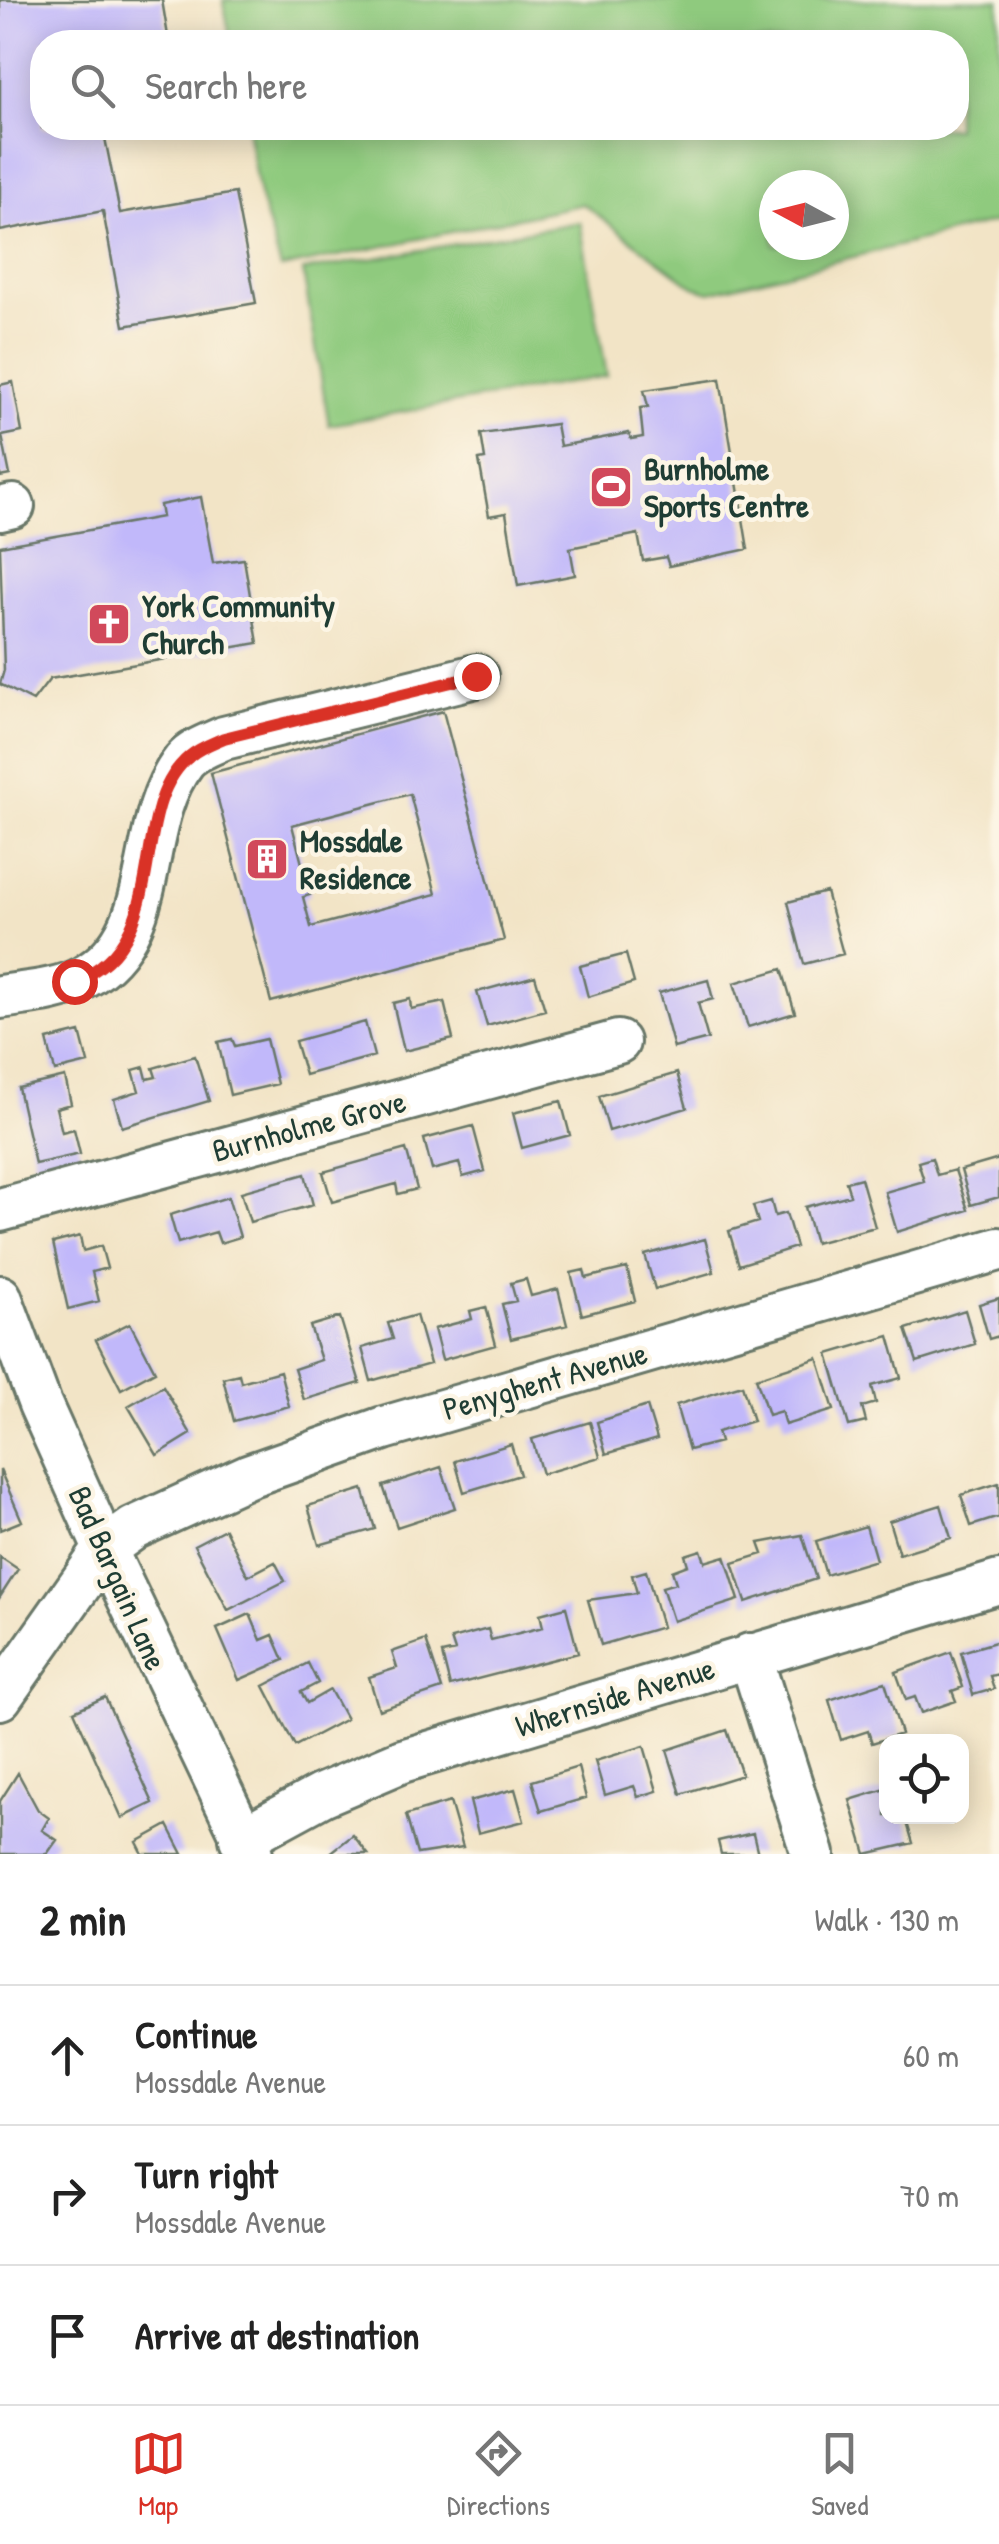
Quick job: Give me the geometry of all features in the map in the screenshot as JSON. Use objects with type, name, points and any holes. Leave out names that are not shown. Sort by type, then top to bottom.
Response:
[{"type":"street","points":[[0,997],[83,978],[122,944],[139,910],[152,836],[168,789],[186,758],[224,738],[476,676]]},
{"type":"street","name":"Burnholme Grove","points":[[0,1210],[618,1042]]},
{"type":"street","name":"Penyghent Avenue","points":[[104,1548],[134,1528],[315,1451],[999,1249]]},
{"type":"street","name":"Bad Bargain Lane","points":[[0,1297],[40,1404],[104,1548],[246,1847]]},
{"type":"street","points":[[0,1698],[104,1548]]},
{"type":"street","name":"Whernside Avenue","points":[[246,1847],[322,1794],[402,1761],[999,1582]]},
{"type":"street","points":[[750,1656],[813,1854]]},
{"type":"green space","points":[[223,0],[999,0],[999,221],[849,258],[849,170],[759,170],[759,260],[840,260],[710,292],[694,287],[583,204],[281,268],[259,195],[249,140],[969,140],[969,30],[229,30]]},
{"type":"green space","points":[[580,222],[607,376],[329,425],[303,271]]},
{"type":"building","points":[[0,0],[162,0],[167,30],[30,30],[30,140],[105,140],[120,213],[235,193],[256,303],[124,326],[103,211],[0,231]]},
{"type":"building","name":"Burnholme Sports Centre","points":[[720,379],[748,549],[669,566],[666,557],[643,561],[638,534],[570,548],[575,575],[518,586],[506,513],[489,516],[479,460],[485,459],[481,434],[556,424],[560,446],[629,433],[631,439],[643,437],[640,408],[648,407],[644,390]]},
{"type":"building","points":[[13,382],[22,432],[2,436],[10,475],[0,477],[0,385]]},
{"type":"building","points":[[201,497],[213,563],[244,559],[258,643],[50,679],[33,701],[0,684],[4,670],[0,546],[162,517],[160,505]]},
{"type":"building","name":"Mossdale Residence","points":[[443,711],[504,940],[271,1002],[211,773]],"holes":[[[410,794],[436,894],[311,927],[303,897],[310,895],[292,825]]]},
{"type":"building","points":[[826,892],[843,954],[804,964],[788,902]]},
{"type":"building","points":[[626,954],[634,983],[588,997],[580,966]]},
{"type":"building","points":[[782,969],[795,1013],[748,1027],[734,983]]},
{"type":"building","points":[[535,976],[545,1010],[487,1026],[477,992]]},
{"type":"building","points":[[708,980],[713,999],[698,1003],[708,1039],[674,1048],[659,993]]},
{"type":"building","points":[[410,999],[411,1009],[444,1002],[453,1039],[404,1051],[393,1003]]},
{"type":"building","points":[[365,1022],[374,1056],[305,1075],[295,1041]]},
{"type":"building","points":[[80,1032],[88,1063],[55,1071],[47,1040]]},
{"type":"building","points":[[232,1039],[235,1046],[266,1039],[277,1084],[230,1095],[218,1042]]},
{"type":"building","points":[[195,1056],[209,1101],[122,1127],[114,1099],[139,1091],[133,1070],[144,1067],[147,1079],[156,1077],[153,1068]]},
{"type":"building","points":[[677,1073],[687,1108],[609,1131],[599,1096]]},
{"type":"building","points":[[65,1077],[71,1104],[56,1108],[62,1132],[74,1129],[80,1154],[35,1164],[18,1088]]},
{"type":"building","points":[[561,1101],[570,1135],[522,1148],[513,1113]]},
{"type":"building","points":[[473,1126],[485,1171],[463,1177],[459,1163],[432,1170],[424,1139]]},
{"type":"building","points":[[406,1149],[417,1189],[398,1194],[396,1184],[332,1202],[323,1172]]},
{"type":"building","points":[[932,1158],[937,1175],[955,1170],[968,1210],[897,1232],[885,1192],[924,1181],[918,1162]]},
{"type":"building","points":[[999,1159],[999,1197],[971,1205],[961,1170]]},
{"type":"building","points":[[305,1174],[313,1205],[250,1222],[241,1192]]},
{"type":"building","points":[[861,1178],[875,1227],[815,1243],[805,1207],[850,1195],[846,1182]]},
{"type":"building","points":[[228,1197],[240,1237],[220,1243],[216,1232],[178,1243],[170,1215]]},
{"type":"building","points":[[771,1201],[775,1216],[786,1213],[796,1247],[739,1265],[729,1231],[758,1222],[753,1206]]},
{"type":"building","points":[[80,1236],[83,1251],[101,1246],[107,1268],[92,1272],[99,1301],[68,1309],[53,1243]]},
{"type":"building","points":[[705,1239],[714,1272],[655,1289],[645,1255]]},
{"type":"building","points":[[627,1268],[635,1301],[582,1315],[571,1273],[584,1270],[586,1278]]},
{"type":"building","points":[[526,1279],[531,1296],[558,1289],[567,1325],[511,1339],[502,1304],[516,1301],[511,1283]]},
{"type":"building","points":[[999,1298],[999,1336],[989,1339],[979,1304]]},
{"type":"building","points":[[486,1307],[496,1345],[442,1360],[434,1329],[472,1319],[470,1311]]},
{"type":"building","points":[[965,1310],[975,1344],[917,1362],[906,1329]]},
{"type":"building","points":[[416,1315],[430,1364],[371,1381],[362,1348],[393,1339],[388,1323]]},
{"type":"building","points":[[340,1317],[360,1383],[304,1400],[294,1369],[321,1360],[310,1326]]},
{"type":"building","points":[[130,1323],[155,1371],[121,1389],[96,1340]]},
{"type":"building","points":[[889,1336],[901,1378],[872,1386],[876,1403],[862,1407],[866,1422],[849,1426],[828,1354]]},
{"type":"building","points":[[818,1358],[834,1410],[785,1425],[781,1411],[768,1415],[756,1378]]},
{"type":"building","points":[[280,1371],[289,1406],[234,1421],[223,1378],[239,1374],[241,1382]]},
{"type":"building","points":[[742,1385],[753,1421],[717,1432],[720,1442],[689,1450],[676,1405]]},
{"type":"building","points":[[163,1386],[191,1434],[157,1455],[128,1406]]},
{"type":"building","points":[[647,1406],[657,1439],[606,1454],[597,1422]]},
{"type":"building","points":[[590,1422],[600,1457],[542,1474],[532,1439]]},
{"type":"building","points":[[511,1444],[520,1475],[464,1492],[455,1461]]},
{"type":"building","points":[[441,1467],[455,1508],[397,1527],[383,1486]]},
{"type":"building","points":[[0,1470],[22,1521],[0,1530]]},
{"type":"building","points":[[999,1483],[999,1517],[971,1526],[961,1495]]},
{"type":"building","points":[[363,1489],[375,1529],[319,1545],[308,1506]]},
{"type":"building","points":[[941,1505],[951,1538],[899,1554],[889,1521]]},
{"type":"building","points":[[866,1526],[876,1560],[826,1575],[816,1541]]},
{"type":"building","points":[[225,1529],[248,1576],[275,1562],[285,1581],[228,1610],[194,1545]]},
{"type":"building","points":[[802,1535],[816,1579],[746,1602],[733,1563],[763,1554],[759,1543]]},
{"type":"building","points":[[701,1550],[705,1562],[725,1556],[739,1600],[673,1621],[662,1587],[676,1583],[672,1571],[688,1565],[685,1555]]},
{"type":"building","points":[[0,1557],[18,1569],[0,1597]]},
{"type":"building","points":[[646,1571],[662,1627],[601,1645],[588,1600],[637,1593],[632,1575]]},
{"type":"building","points":[[566,1607],[578,1653],[450,1686],[442,1654],[455,1651],[451,1639],[488,1629],[491,1640],[543,1627],[540,1614]]},
{"type":"building","points":[[250,1614],[261,1640],[273,1635],[284,1660],[239,1680],[217,1629]]},
{"type":"building","points":[[426,1640],[442,1689],[379,1710],[369,1677],[397,1668],[392,1652]]},
{"type":"building","points":[[999,1641],[999,1674],[990,1676],[994,1689],[973,1695],[961,1652]]},
{"type":"building","points":[[951,1652],[963,1687],[952,1691],[956,1701],[921,1713],[915,1697],[906,1700],[896,1672]]},
{"type":"building","points":[[308,1663],[318,1683],[301,1692],[307,1703],[330,1690],[346,1719],[295,1746],[264,1686]]},
{"type":"building","points":[[885,1682],[901,1734],[879,1734],[879,1741],[872,1743],[868,1731],[841,1740],[829,1700]]},
{"type":"building","points":[[105,1697],[153,1803],[122,1818],[74,1711]]},
{"type":"building","points":[[727,1730],[742,1775],[681,1794],[667,1750]]},
{"type":"building","points":[[644,1746],[657,1791],[638,1797],[634,1786],[605,1795],[595,1761]]},
{"type":"building","points":[[578,1767],[586,1798],[541,1811],[532,1781]]},
{"type":"building","points":[[18,1773],[38,1810],[49,1818],[42,1830],[57,1840],[47,1854],[0,1854],[0,1801]]},
{"type":"building","points":[[515,1789],[524,1821],[478,1833],[470,1801]]},
{"type":"building","points":[[879,1791],[879,1824],[907,1824],[913,1843],[866,1854],[850,1800]]},
{"type":"building","points":[[450,1802],[463,1847],[417,1854],[406,1815]]},
{"type":"building","points":[[168,1825],[183,1854],[143,1854],[137,1842]]},
{"type":"building","points":[[753,1833],[758,1854],[721,1854],[718,1841]]},
{"type":"building","points":[[353,1835],[368,1854],[329,1854]]},
{"type":"place","name":"Burnholme Sports Centre","points":[[611,487]]},
{"type":"place","name":"York Community Church","points":[[109,624]]},
{"type":"place","name":"Mossdale Residence","points":[[267,859]]},
{"type":"route","points":[[74,981],[98,967],[122,944],[139,910],[152,836],[168,789],[186,758],[224,738],[476,676]]}]
